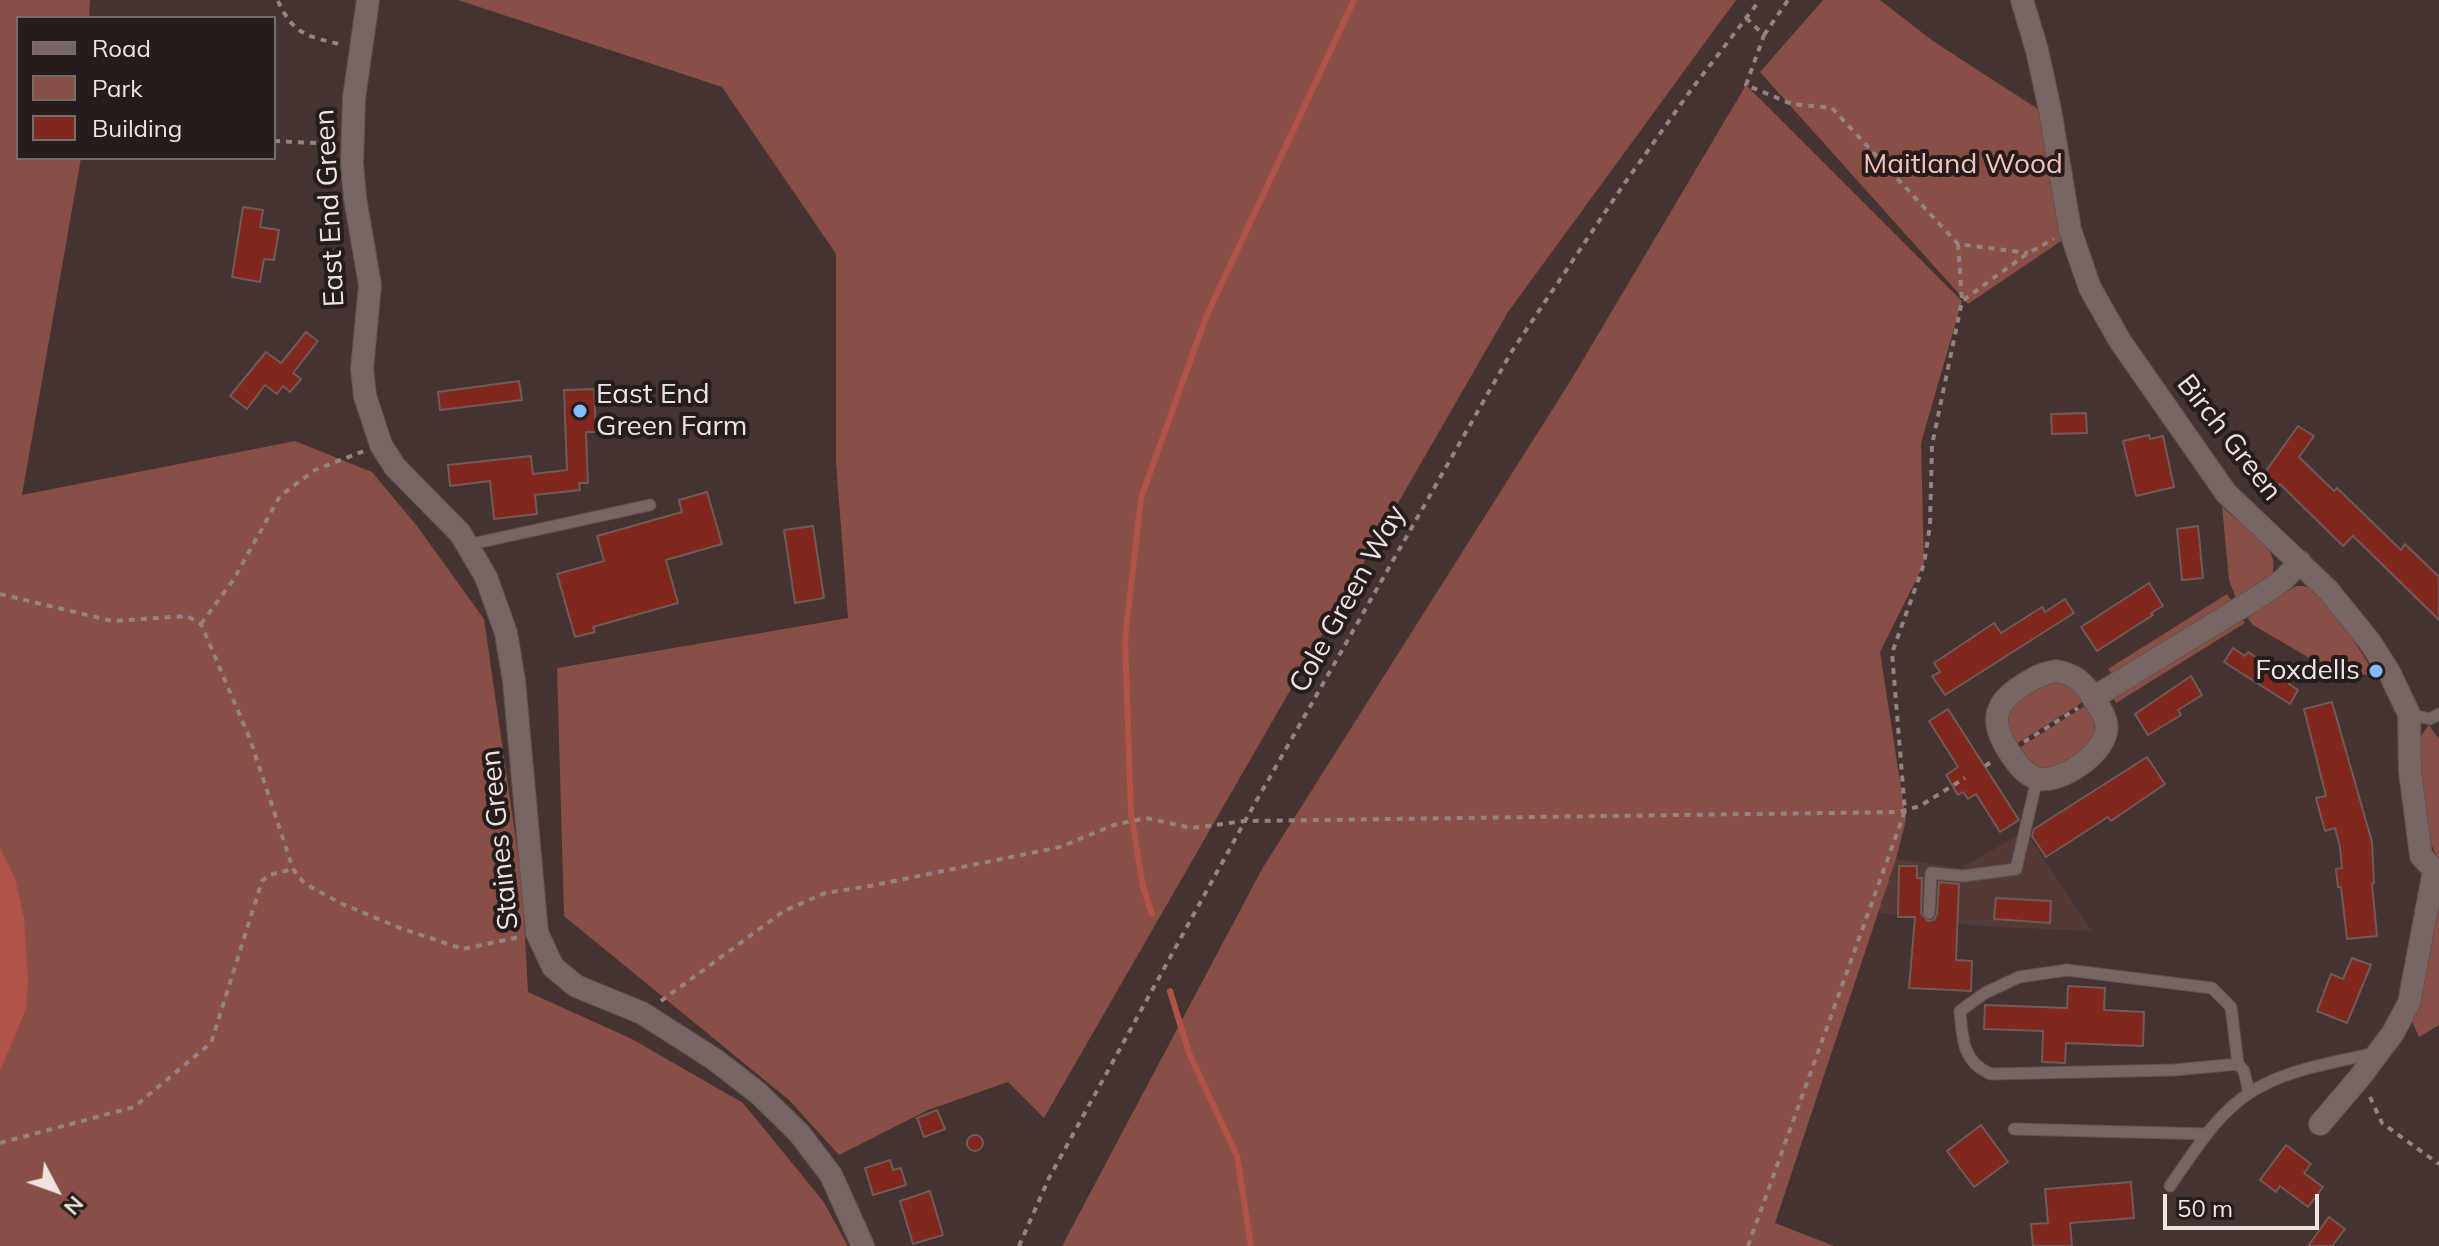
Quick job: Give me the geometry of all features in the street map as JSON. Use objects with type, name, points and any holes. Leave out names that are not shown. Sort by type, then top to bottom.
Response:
[{"type":"street","name":"East End Green","points":[[368,0],[354,98],[352,145],[355,198],[370,285],[362,369],[365,396],[371,413]]},
{"type":"street","name":"Birch Green","points":[[2022,0],[2050,110],[2070,230],[2090,288],[2120,341],[2204,465],[2254,522],[2328,590],[2370,642],[2389,672],[2409,714],[2408,745],[2421,856],[2436,873]]},
{"type":"street","name":"Staines Green","points":[[371,413],[381,445],[395,467],[460,533],[486,577],[506,633],[514,681],[537,933],[553,967],[576,986],[642,1013],[714,1059],[758,1093],[799,1133],[831,1175],[863,1246]]},
{"type":"street","points":[[2093,698],[2263,594],[2300,562]]},
{"type":"street","points":[[2056,671],[2076,678],[2093,698],[2107,724],[2098,749],[2057,777],[2037,779],[2020,768],[2009,751],[2000,738],[1997,715],[2001,702],[2009,693],[2036,677],[2056,671]]},
{"type":"street","points":[[2320,1124],[2393,1033],[2409,1003],[2436,873]]},
{"type":"lane","points":[[467,545],[650,505]]},
{"type":"lane","points":[[2409,714],[2430,719],[2439,714]]},
{"type":"lane","points":[[1929,913],[1931,873],[1963,876],[2016,869],[2037,779]]},
{"type":"lane","points":[[2238,1064],[2174,1070],[1991,1074],[1980,1069],[1968,1057],[1960,1011],[1985,993],[2019,977],[2067,970],[2212,988],[2231,1007],[2238,1064],[2244,1071],[2249,1093]]},
{"type":"lane","points":[[2170,1186],[2207,1134],[2249,1093],[2271,1081],[2379,1052]]},
{"type":"lane","points":[[2014,1129],[2207,1134]]},
{"type":"path","name":"Cole Green Way","points":[[1019,1246],[1049,1178],[1245,821],[1512,351],[1631,175],[1760,0]]},
{"type":"path","points":[[1748,1246],[1905,811],[1892,653],[1924,564],[1930,525],[1932,445],[1962,301],[1958,244],[1832,108],[1792,104],[1746,85],[1764,35],[1788,0]]},
{"type":"path","points":[[278,1],[288,23],[300,32],[343,46],[361,46]]},
{"type":"path","points":[[1746,18],[1764,35]]},
{"type":"path","points":[[276,141],[352,145]]},
{"type":"path","points":[[1962,301],[2028,253],[2070,230]]},
{"type":"path","points":[[1958,244],[2028,253]]},
{"type":"path","points":[[201,624],[234,579],[280,496],[315,470],[381,445]]},
{"type":"path","points":[[0,594],[112,621],[187,616],[201,624],[250,739],[293,869],[304,883],[340,903],[400,928],[463,949],[537,933]]},
{"type":"path","points":[[2009,751],[2093,698]]},
{"type":"path","points":[[642,1013],[670,996],[784,911],[825,893],[1060,847],[1146,818],[1192,828],[1245,821],[1905,811],[1920,806],[1965,778]]},
{"type":"path","points":[[0,1143],[134,1107],[211,1043],[262,881],[269,875],[293,869]]},
{"type":"path","points":[[2360,1077],[2382,1123],[2439,1164]]},
{"type":"shaded area","points":[[2025,831],[2092,931],[1993,927],[1878,912],[1896,859],[1961,868]]},
{"type":"shaded area","points":[[0,848],[15,878],[24,918],[28,981],[26,1009],[0,1071]]},
{"type":"green space","points":[[0,0],[90,0],[89,16],[16,16],[16,160],[81,160],[22,495],[295,441],[372,472],[417,526],[484,619],[522,882],[528,992],[632,1039],[743,1103],[823,1201],[848,1246],[0,1246]]},
{"type":"green space","points":[[458,0],[1736,0],[1508,312],[1044,1118],[1008,1082],[928,1110],[839,1155],[789,1100],[564,916],[557,668],[848,618],[836,463],[836,254],[722,87]]},
{"type":"green space","name":"Maitland Wood","points":[[1823,0],[1880,0],[1933,41],[2044,113],[2064,239],[1968,304],[1760,72]]},
{"type":"green space","points":[[1746,85],[1962,301],[1921,443],[1924,564],[1880,652],[1906,820],[1896,859],[1775,1223],[1834,1246],[1062,1246],[1262,869],[1571,380]]},
{"type":"green space","points":[[2222,506],[2266,545],[2274,564],[2272,576],[2237,601],[2229,580]]},
{"type":"green space","points":[[2296,586],[2310,588],[2322,598],[2375,674],[2340,676],[2253,625],[2246,616]]},
{"type":"green space","points":[[2227,594],[2233,603],[2114,677],[2108,669]]},
{"type":"green space","points":[[2241,618],[2245,623],[2116,703],[2113,698]]},
{"type":"green space","points":[[2047,680],[2070,685],[2083,702],[2013,746],[2008,732],[2008,712],[2018,699]]},
{"type":"green space","points":[[2085,706],[2094,721],[2096,735],[2086,748],[2054,769],[2034,768],[2016,750]]},
{"type":"green space","points":[[2429,725],[2439,739],[2439,858],[2424,820],[2419,784],[2419,741]]},
{"type":"green space","points":[[2439,892],[2439,1025],[2419,1037],[2411,1019]]},
{"type":"building","points":[[243,207],[263,210],[260,227],[279,230],[274,260],[264,259],[260,282],[232,277]]},
{"type":"building","points":[[306,332],[318,341],[293,373],[301,379],[290,392],[283,386],[277,394],[265,385],[247,409],[230,396],[266,352],[281,363]]},
{"type":"building","points":[[519,381],[522,400],[440,410],[438,392]]},
{"type":"building","points":[[594,389],[596,432],[586,432],[588,483],[579,483],[580,490],[535,495],[537,514],[494,519],[490,481],[450,486],[448,465],[531,456],[533,474],[567,470],[564,390]]},
{"type":"building","points":[[2086,413],[2087,433],[2052,434],[2051,414]]},
{"type":"building","points":[[2298,426],[2314,436],[2299,457],[2334,491],[2337,488],[2401,550],[2405,544],[2439,577],[2439,620],[2353,536],[2343,546],[2280,484],[2276,489],[2261,478]]},
{"type":"building","points":[[2149,435],[2150,439],[2163,436],[2174,487],[2136,496],[2123,441]]},
{"type":"building","points":[[707,492],[722,544],[666,560],[678,603],[593,627],[595,632],[575,637],[557,574],[604,561],[597,536],[682,512],[679,500]]},
{"type":"building","points":[[813,526],[824,598],[795,603],[784,530]]},
{"type":"building","points":[[2198,526],[2203,578],[2182,580],[2177,529]]},
{"type":"building","points":[[2149,583],[2163,606],[2097,651],[2081,627]]},
{"type":"building","points":[[2065,599],[2074,613],[1945,695],[1932,676],[1940,672],[1934,663],[1994,623],[2001,633],[2042,607],[2045,612]]},
{"type":"building","points":[[2233,648],[2245,656],[2248,652],[2291,680],[2289,684],[2298,690],[2290,704],[2224,662]]},
{"type":"building","points":[[2191,676],[2202,695],[2178,710],[2181,715],[2148,735],[2135,714]]},
{"type":"building","points":[[2332,702],[2372,842],[2377,936],[2347,939],[2336,869],[2342,868],[2340,847],[2335,828],[2325,831],[2316,798],[2326,796],[2304,709]]},
{"type":"building","points":[[1948,709],[2019,820],[2000,832],[1976,794],[1968,799],[1963,792],[1958,795],[1946,775],[1958,767],[1929,721]]},
{"type":"building","points":[[2147,757],[2165,784],[2111,821],[2108,817],[2046,857],[2032,836],[2034,829]]},
{"type":"building","points":[[1899,866],[1917,866],[1917,878],[1922,878],[1921,913],[1928,921],[1934,920],[1937,914],[1939,882],[1959,884],[1956,960],[1972,961],[1971,991],[1909,988],[1915,917],[1898,917]]},
{"type":"building","points":[[1996,898],[2051,901],[2050,923],[1994,919]]},
{"type":"building","points":[[2352,958],[2371,965],[2347,1023],[2317,1011],[2331,974],[2343,979]]},
{"type":"building","points":[[2068,986],[2105,988],[2104,1010],[2144,1012],[2143,1046],[2066,1043],[2065,1063],[2042,1062],[2043,1031],[1984,1029],[1985,1005],[2067,1008]]},
{"type":"building","points":[[937,1110],[945,1129],[924,1137],[917,1118]]},
{"type":"building","points":[[1981,1125],[2008,1162],[1974,1187],[1947,1151]]},
{"type":"building","points":[[972,1135],[978,1135],[983,1143],[981,1149],[972,1151],[967,1146],[967,1140]]},
{"type":"building","points":[[2286,1145],[2311,1164],[2304,1173],[2323,1187],[2308,1207],[2280,1186],[2276,1192],[2260,1180]]},
{"type":"building","points":[[890,1160],[893,1170],[901,1168],[906,1185],[873,1195],[865,1168]]},
{"type":"building","points":[[2131,1182],[2134,1218],[2070,1223],[2072,1246],[2033,1246],[2031,1224],[2048,1223],[2045,1189]]},
{"type":"building","points":[[930,1191],[943,1235],[913,1244],[900,1201]]},
{"type":"building","points":[[2329,1217],[2345,1229],[2332,1246],[2308,1246]]},
{"type":"waterway","points":[[1152,914],[1143,887],[1131,813],[1125,639],[1141,498],[1206,317],[1354,0]]},
{"type":"waterway","points":[[1170,991],[1189,1053],[1237,1156],[1251,1246]]},
{"type":"place","name":"East End Green Farm","points":[[580,411]]},
{"type":"place","name":"Foxdells","points":[[2376,671]]}]
